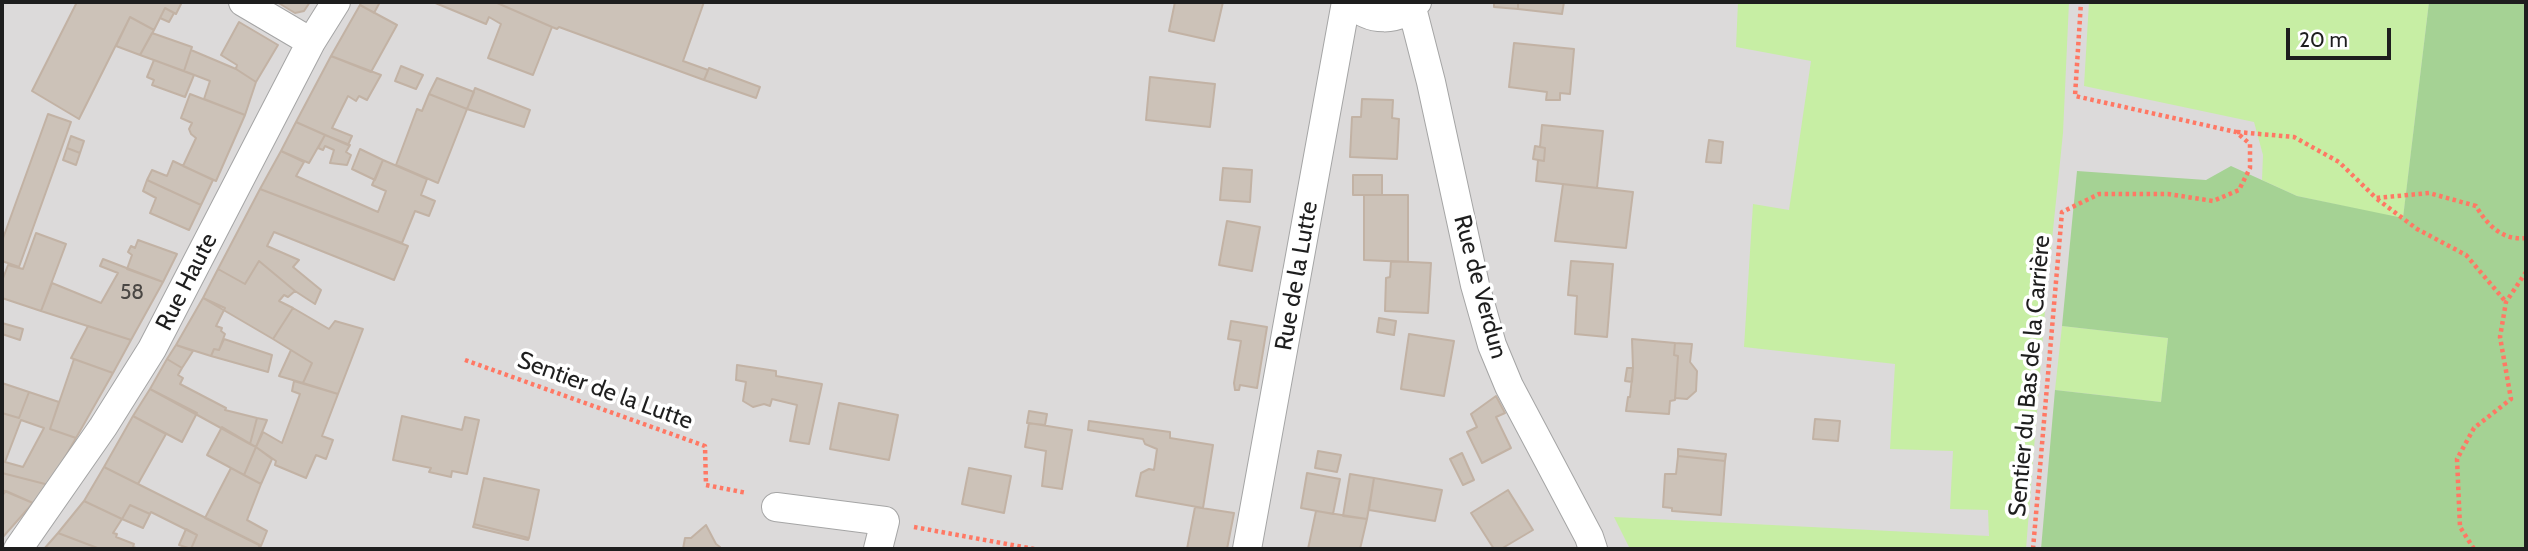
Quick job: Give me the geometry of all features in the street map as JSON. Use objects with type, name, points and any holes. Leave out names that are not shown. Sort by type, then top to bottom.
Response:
[{"type":"street","points":[[243,2],[312,42]]},
{"type":"street","name":"Rue Haute","points":[[18,549],[103,427],[152,349],[312,42],[336,2]]},
{"type":"street","name":"Rue de Verdun","points":[[1348,2],[1371,16],[1385,18],[1399,16],[1415,5],[1475,285],[1492,345],[1509,387],[1593,549]]},
{"type":"street","name":"Rue de la Lutte","points":[[1247,549],[1348,2]]},
{"type":"street","points":[[776,507],[885,521],[878,549]]},
{"type":"path","points":[[2081,2],[2075,96],[2236,132],[2294,137],[2339,162],[2376,198],[2417,229],[2466,255],[2506,302]]},
{"type":"path","name":"Sentier du Bas de la Carrière","points":[[2033,549],[2062,212],[2099,194],[2168,194],[2213,201],[2239,190],[2250,167],[2250,144],[2236,132]]},
{"type":"path","points":[[2376,198],[2429,193],[2476,206],[2486,223],[2513,240],[2526,238]]},
{"type":"path","points":[[2474,549],[2460,527],[2457,459],[2474,428],[2511,399],[2500,337],[2506,302],[2526,272]]},
{"type":"path","name":"Sentier de la Lutte","points":[[466,360],[705,446],[706,485],[759,496],[776,507]]},
{"type":"path","points":[[885,521],[1034,549]]},
{"type":"shaded area","points":[[2,2],[2526,2],[2526,549],[2,549]]},
{"type":"green space","points":[[1738,2],[2069,2],[2063,133],[2046,298],[2026,549],[1630,549],[1614,517],[1989,536],[1988,510],[1950,509],[1953,451],[1890,449],[1895,364],[1744,347],[1753,204],[1789,210],[1811,61],[1736,47]]},
{"type":"green space","points":[[2089,2],[2429,2],[2403,219],[2297,196],[2262,180],[2263,155],[2254,122],[2084,86]]},
{"type":"green space","points":[[2429,2],[2526,2],[2526,549],[2041,549],[2055,390],[2161,402],[2168,338],[2062,326],[2077,171],[2206,180],[2231,166],[2297,196],[2403,218]]},
{"type":"green space","points":[[2062,326],[2168,338],[2161,402],[2055,390]]},
{"type":"building","points":[[77,2],[182,2],[176,14],[165,8],[154,30],[130,17],[79,119],[32,91]]},
{"type":"building","points":[[277,2],[310,2],[304,11],[295,13]]},
{"type":"building","points":[[361,2],[380,2],[374,13],[360,5]]},
{"type":"building","points":[[433,2],[495,2],[552,27],[533,75],[488,58],[501,24],[489,17],[486,24]]},
{"type":"building","points":[[495,2],[704,2],[683,61],[708,70],[704,80],[559,27],[557,29]]},
{"type":"building","points":[[1175,2],[1223,2],[1214,41],[1169,31]]},
{"type":"building","points":[[1494,2],[1518,2],[1518,9],[1494,7]]},
{"type":"building","points":[[1518,2],[1564,2],[1562,14],[1518,9]]},
{"type":"building","points":[[360,5],[397,25],[371,72],[331,56]]},
{"type":"building","points":[[165,8],[174,13],[169,22],[160,18]]},
{"type":"building","points":[[130,17],[154,30],[140,55],[116,46]]},
{"type":"building","points":[[239,22],[278,45],[256,82],[221,55]]},
{"type":"building","points":[[152,33],[192,47],[184,71],[140,55]]},
{"type":"building","points":[[1514,43],[1574,49],[1570,94],[1560,93],[1560,100],[1546,100],[1547,92],[1509,87]]},
{"type":"building","points":[[191,50],[236,69],[256,82],[245,115],[204,99],[210,81],[184,71]]},
{"type":"building","points":[[331,56],[381,75],[367,100],[359,96],[356,101],[348,96],[332,128],[352,136],[348,145],[296,122]]},
{"type":"building","points":[[154,60],[194,75],[185,97],[152,85],[154,80],[147,77]]},
{"type":"building","points":[[401,66],[423,75],[416,89],[395,81]]},
{"type":"building","points":[[709,68],[760,87],[756,98],[704,80]]},
{"type":"building","points":[[1150,77],[1215,84],[1210,127],[1146,120]]},
{"type":"building","points":[[437,78],[474,92],[467,109],[429,94]]},
{"type":"building","points":[[475,88],[530,110],[524,127],[467,109]]},
{"type":"building","points":[[190,94],[245,115],[216,181],[183,166],[196,138],[189,129],[192,123],[181,118]]},
{"type":"building","points":[[429,94],[467,109],[438,183],[396,165],[417,109],[422,111]]},
{"type":"building","points":[[1362,99],[1393,100],[1392,118],[1399,119],[1397,159],[1350,157],[1352,117],[1361,117]]},
{"type":"building","points":[[48,114],[71,122],[19,267],[2,261],[2,241]]},
{"type":"building","points":[[296,122],[325,135],[309,163],[281,151]]},
{"type":"building","points":[[1542,125],[1603,131],[1597,188],[1536,181],[1538,160],[1544,161],[1545,148],[1540,147]]},
{"type":"building","points":[[325,135],[350,145],[346,152],[351,155],[347,165],[330,163],[334,150],[325,146],[323,150],[318,148]]},
{"type":"building","points":[[71,136],[84,141],[80,153],[67,148]]},
{"type":"building","points":[[1709,140],[1723,142],[1721,163],[1706,162]]},
{"type":"building","points":[[1535,146],[1545,148],[1544,161],[1533,159]]},
{"type":"building","points":[[67,148],[80,153],[76,165],[63,160]]},
{"type":"building","points":[[360,149],[383,160],[375,180],[352,169]]},
{"type":"building","points":[[281,151],[304,162],[296,176],[378,212],[386,191],[372,185],[383,160],[427,179],[421,195],[435,201],[429,216],[415,211],[402,243],[260,189]]},
{"type":"building","points":[[173,161],[213,180],[201,205],[147,180],[152,170],[167,176]]},
{"type":"building","points":[[1223,168],[1252,170],[1250,202],[1220,200]]},
{"type":"building","points":[[1353,175],[1382,175],[1382,195],[1353,195]]},
{"type":"building","points":[[147,180],[201,205],[189,230],[150,213],[156,198],[143,191]]},
{"type":"building","points":[[1563,184],[1633,192],[1626,248],[1555,241]]},
{"type":"building","points":[[260,189],[408,246],[394,280],[274,232],[267,246],[299,260],[293,267],[321,290],[315,304],[259,261],[245,284],[218,269]]},
{"type":"building","points":[[1364,195],[1408,195],[1408,262],[1364,260]]},
{"type":"building","points":[[1227,221],[1260,227],[1252,271],[1219,265]]},
{"type":"building","points":[[36,233],[66,244],[41,311],[2,298],[2,281],[8,265],[23,269]]},
{"type":"building","points":[[138,240],[177,254],[163,282],[127,269],[132,255],[128,252],[131,246],[135,248]]},
{"type":"building","points":[[103,259],[163,282],[131,340],[41,311],[52,283],[101,303],[118,273],[100,266]]},
{"type":"building","points":[[259,261],[295,291],[288,297],[284,295],[279,301],[293,308],[273,339],[203,298],[218,269],[245,284]]},
{"type":"building","points":[[1391,261],[1431,263],[1428,313],[1385,311],[1386,278],[1390,277]]},
{"type":"building","points":[[1571,261],[1613,264],[1607,337],[1575,334],[1577,296],[1568,295]]},
{"type":"building","points":[[203,298],[225,308],[216,326],[222,328],[221,331],[225,334],[219,350],[214,349],[211,356],[176,345]]},
{"type":"building","points":[[293,308],[329,329],[335,321],[363,329],[338,394],[303,383],[312,363],[273,339]]},
{"type":"building","points":[[1379,318],[1396,321],[1394,335],[1377,332]]},
{"type":"building","points":[[1231,321],[1267,327],[1257,388],[1240,385],[1239,390],[1235,390],[1241,341],[1228,339]]},
{"type":"building","points":[[2,323],[23,329],[20,340],[2,334]]},
{"type":"building","points":[[88,326],[131,340],[113,373],[71,358]]},
{"type":"building","points":[[1409,334],[1454,341],[1444,396],[1401,389]]},
{"type":"building","points":[[224,339],[272,355],[268,372],[211,356],[214,349],[219,350]]},
{"type":"building","points":[[1632,339],[1675,343],[1674,355],[1678,356],[1675,400],[1670,401],[1669,414],[1626,411],[1633,368]]},
{"type":"building","points":[[1675,343],[1692,344],[1690,362],[1697,371],[1696,391],[1687,399],[1675,398],[1678,356],[1674,355]]},
{"type":"building","points":[[176,345],[193,351],[182,368],[167,359]]},
{"type":"building","points":[[291,350],[312,363],[303,383],[279,376]]},
{"type":"building","points":[[74,359],[113,373],[76,438],[50,429]]},
{"type":"building","points":[[167,359],[182,368],[178,375],[183,378],[180,384],[226,408],[225,410],[257,418],[250,444],[150,389]]},
{"type":"building","points":[[737,365],[776,371],[776,376],[822,384],[809,444],[790,441],[797,405],[772,399],[770,406],[764,404],[753,407],[743,401],[746,382],[736,380]]},
{"type":"building","points":[[1627,368],[1633,368],[1632,382],[1625,381]]},
{"type":"building","points":[[294,381],[338,394],[322,436],[333,440],[326,459],[316,455],[306,478],[275,465],[276,461],[256,447],[263,432],[282,443],[300,394],[292,391]]},
{"type":"building","points":[[2,383],[29,392],[19,418],[2,413]]},
{"type":"building","points":[[150,389],[197,413],[182,442],[133,416]]},
{"type":"building","points":[[29,392],[59,402],[50,429],[76,438],[49,485],[2,473],[2,413],[19,418]],"holes":[[[21,420],[44,428],[23,467],[5,462]]]},
{"type":"building","points":[[1496,396],[1505,413],[1496,417],[1511,448],[1482,463],[1467,432],[1477,427],[1471,414]]},
{"type":"building","points":[[839,403],[898,415],[889,460],[830,449]]},
{"type":"building","points":[[1029,411],[1047,414],[1045,425],[1027,423]]},
{"type":"building","points":[[133,416],[166,434],[138,484],[104,467]]},
{"type":"building","points":[[402,416],[462,430],[465,417],[479,420],[467,474],[452,471],[451,477],[429,472],[431,468],[393,460]]},
{"type":"building","points":[[257,418],[267,420],[256,447],[250,444]]},
{"type":"building","points":[[1815,419],[1840,421],[1838,441],[1813,439]]},
{"type":"building","points":[[1089,421],[1170,432],[1170,438],[1213,445],[1203,508],[1136,496],[1141,473],[1154,470],[1157,449],[1145,444],[1143,439],[1088,430]]},
{"type":"building","points":[[1029,423],[1072,430],[1062,489],[1042,486],[1046,451],[1025,447]]},
{"type":"building","points":[[222,427],[256,447],[244,475],[207,455]]},
{"type":"building","points":[[256,447],[272,459],[261,484],[244,475]]},
{"type":"building","points":[[1678,449],[1726,454],[1725,461],[1678,456]]},
{"type":"building","points":[[1318,451],[1341,455],[1337,472],[1315,468]]},
{"type":"building","points":[[1462,453],[1474,480],[1463,485],[1450,459]]},
{"type":"building","points":[[1678,456],[1725,461],[1721,515],[1672,511],[1672,508],[1663,507],[1665,474],[1676,474]]},
{"type":"building","points":[[104,467],[260,545],[258,549],[191,549],[197,535],[151,512],[150,514],[130,505],[122,519],[84,501]]},
{"type":"building","points":[[231,468],[261,484],[247,520],[267,531],[261,546],[205,518]]},
{"type":"building","points":[[969,468],[1011,476],[1004,513],[962,504]]},
{"type":"building","points":[[2,473],[49,485],[33,503],[2,490]]},
{"type":"building","points":[[1307,473],[1340,479],[1333,514],[1301,508]]},
{"type":"building","points":[[1350,474],[1374,478],[1367,519],[1343,516]]},
{"type":"building","points":[[484,478],[539,490],[529,538],[474,524]]},
{"type":"building","points":[[1374,478],[1442,490],[1435,521],[1369,510]]},
{"type":"building","points":[[1508,490],[1533,530],[1501,549],[1494,549],[1471,513]]},
{"type":"building","points":[[6,491],[33,503],[2,538],[2,496]]},
{"type":"building","points":[[84,501],[122,519],[113,533],[139,549],[100,549],[58,533]]},
{"type":"building","points":[[130,505],[150,514],[143,528],[122,519]]},
{"type":"building","points":[[1195,507],[1234,513],[1227,549],[1187,549]]},
{"type":"building","points":[[1316,511],[1367,519],[1360,549],[1308,549]]},
{"type":"building","points":[[474,524],[529,538],[528,540],[473,527]]},
{"type":"building","points":[[706,525],[720,549],[683,549],[685,538],[691,538]]},
{"type":"building","points":[[186,529],[197,535],[191,549],[179,545]]},
{"type":"building","points":[[58,533],[100,549],[44,549]]}]
